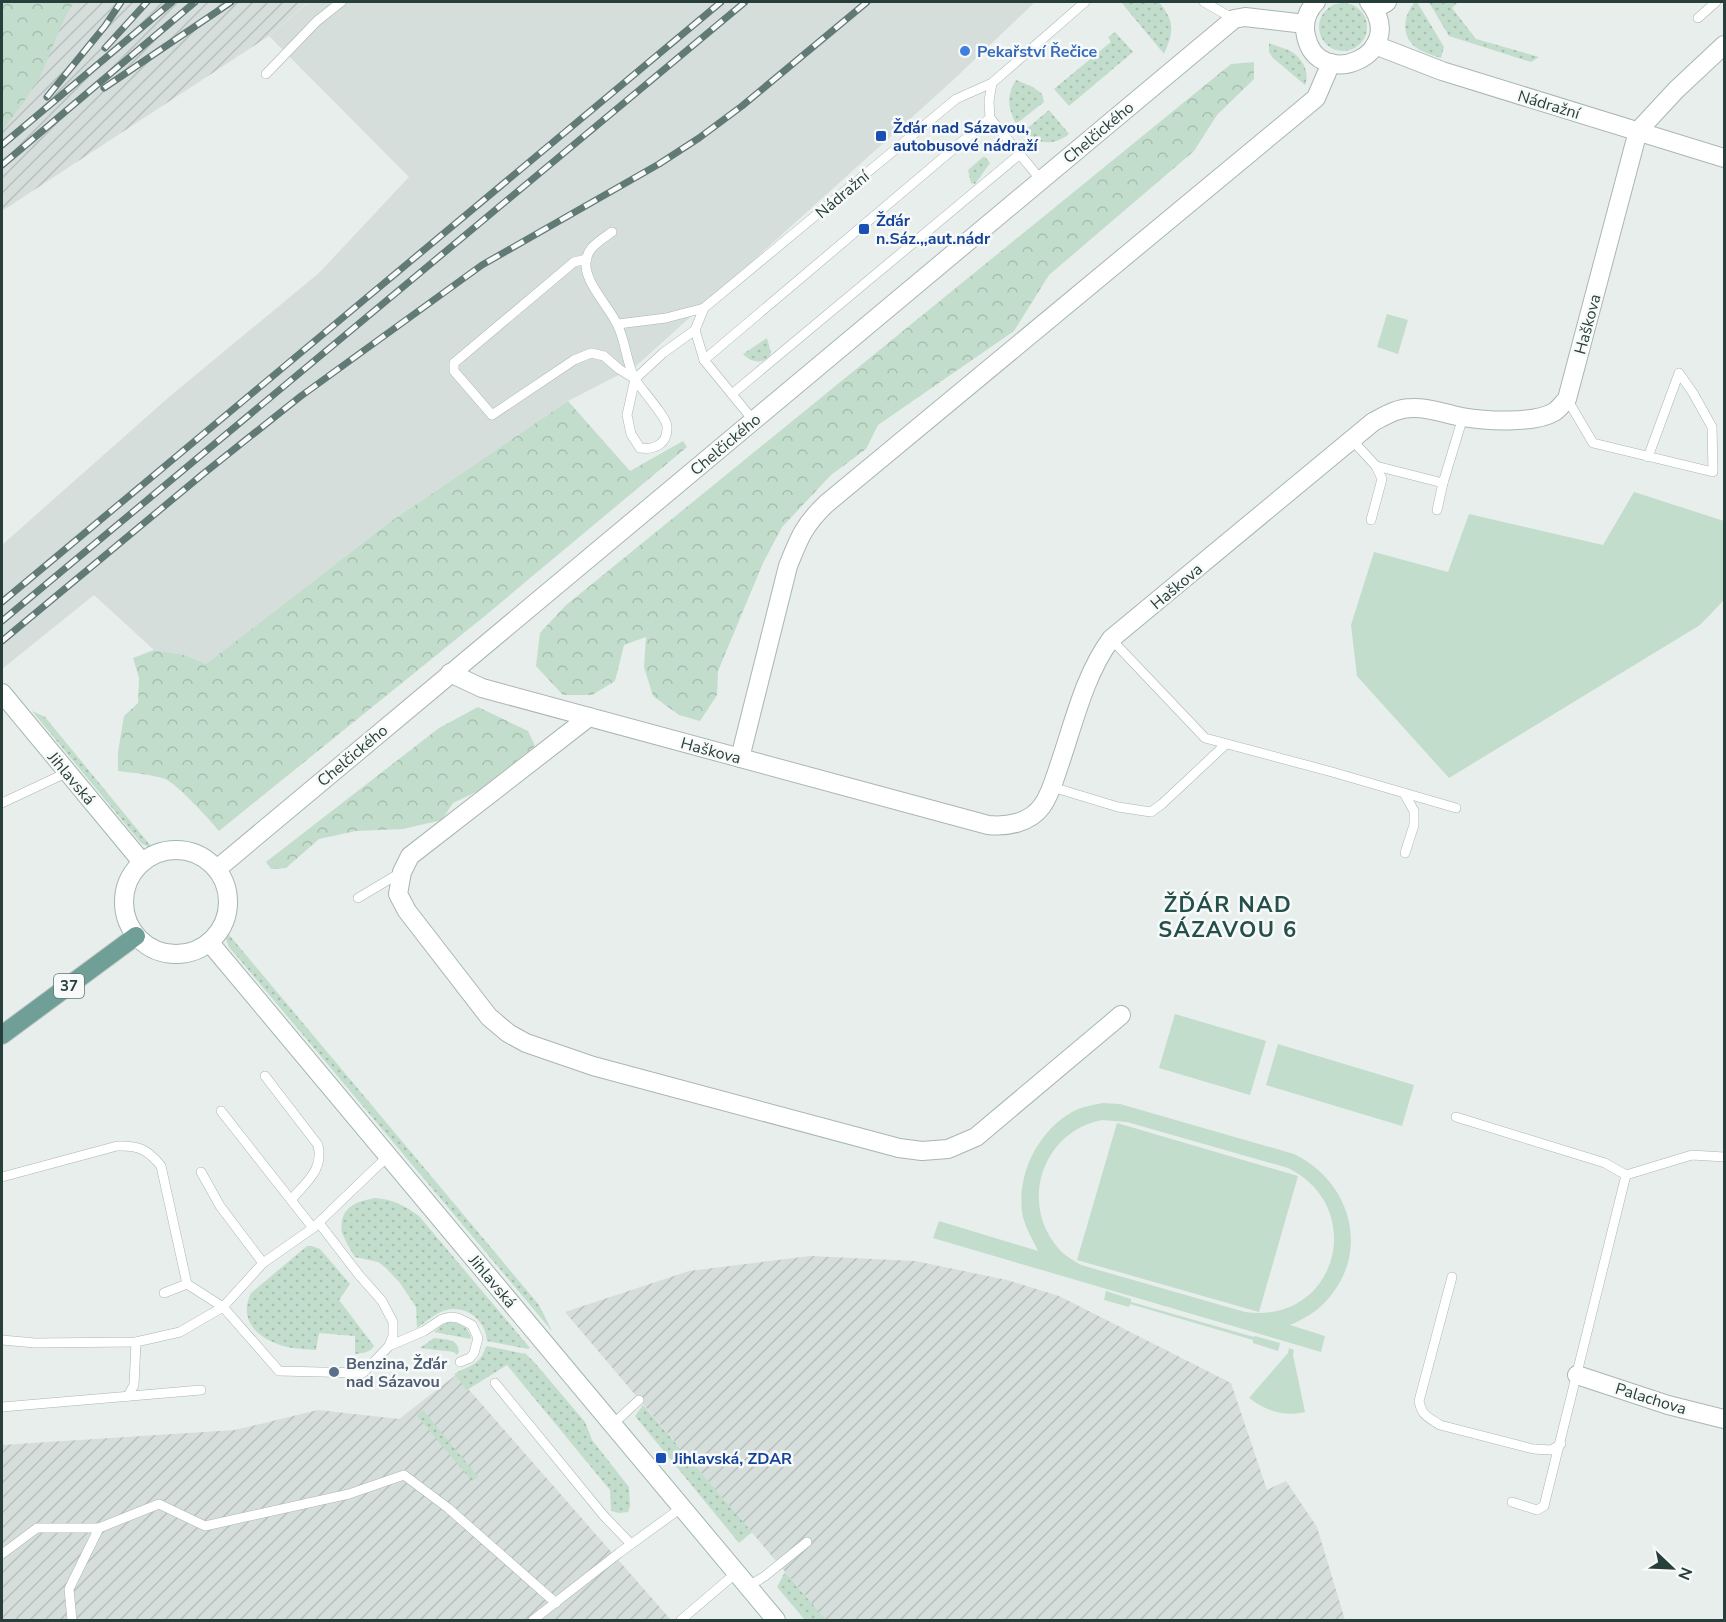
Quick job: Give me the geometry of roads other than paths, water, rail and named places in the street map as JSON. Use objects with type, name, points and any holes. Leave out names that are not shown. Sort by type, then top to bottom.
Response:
[{"type":"main road","name":"37","points":[[2,1035],[136,936]]},
{"type":"street","points":[[1316,2],[1309,10],[1305,24],[1307,41],[1323,60],[1339,65],[1364,58],[1375,45],[1380,27],[1377,4]]},
{"type":"street","points":[[1234,19],[1245,17],[1305,24]]},
{"type":"street","name":"Chelčického","points":[[217,869],[1234,19]]},
{"type":"street","name":"Nádražní","points":[[1375,45],[1442,71],[1725,158]]},
{"type":"street","points":[[1638,131],[1676,90],[1725,45]]},
{"type":"street","points":[[740,758],[788,566],[810,519],[1316,98],[1330,63]]},
{"type":"street","name":"Haškova","points":[[450,673],[482,688],[988,825],[1004,826],[1027,819],[1042,807],[1052,787],[1091,672],[1112,639],[1373,422],[1393,411],[1412,408],[1430,409],[1463,417],[1506,421],[1542,417],[1556,411],[1567,399],[1638,131]]},
{"type":"street","name":"Jihlavská","points":[[2,693],[142,862]]},
{"type":"street","points":[[589,717],[410,856],[402,872],[398,894],[406,911],[489,1017],[508,1033],[526,1043],[593,1066],[899,1148],[922,1151],[948,1149],[976,1137],[1121,1015]]},
{"type":"street","points":[[178,850],[196,854],[217,869],[226,887],[228,907],[222,927],[210,943],[197,950],[175,955],[153,949],[136,936],[126,918],[124,898],[130,878],[142,862],[159,853],[178,850]]},
{"type":"street","name":"Jihlavská","points":[[210,943],[776,1620]]},
{"type":"street","name":"Palachova","points":[[1577,1375],[1668,1405],[1725,1419]]},
{"type":"lane","points":[[266,74],[318,21],[341,2]]},
{"type":"lane","name":"Nádražní","points":[[695,330],[704,308],[956,99],[992,83],[1085,2]]},
{"type":"lane","points":[[1204,2],[1234,19]]},
{"type":"lane","points":[[1698,18],[1716,2]]},
{"type":"lane","points":[[992,83],[989,101],[990,118],[1041,180]]},
{"type":"lane","points":[[704,360],[990,118]]},
{"type":"lane","points":[[732,394],[1020,154]]},
{"type":"lane","points":[[612,232],[593,245],[588,252],[586,267],[595,290],[618,324],[635,379],[667,424],[667,433],[661,444],[651,450],[640,448],[631,434],[627,415],[635,379],[663,353],[695,330],[704,360],[753,420]]},
{"type":"lane","points":[[587,258],[574,262],[454,363],[454,371],[492,415],[574,360],[591,353],[604,356],[635,379]]},
{"type":"lane","points":[[618,324],[666,318],[704,308]]},
{"type":"lane","points":[[1567,399],[1593,443],[1647,457],[1713,472],[1712,428],[1679,373],[1647,457]]},
{"type":"lane","points":[[1437,510],[1463,417]]},
{"type":"lane","points":[[1352,440],[1376,466],[1382,480],[1371,520]]},
{"type":"lane","points":[[1376,466],[1443,483]]},
{"type":"lane","points":[[1112,639],[1205,738],[1456,808]]},
{"type":"lane","points":[[1052,787],[1118,807],[1151,812],[1226,744]]},
{"type":"lane","points":[[2,803],[68,772]]},
{"type":"lane","points":[[1404,793],[1414,811],[1414,825],[1405,854]]},
{"type":"lane","points":[[358,898],[402,872]]},
{"type":"lane","points":[[265,1076],[318,1145],[321,1157],[317,1169],[291,1200]]},
{"type":"lane","points":[[2,1177],[117,1146],[132,1146],[144,1150],[161,1166],[187,1284],[223,1307],[279,1371],[363,1373],[389,1346],[393,1336],[393,1322],[382,1301],[316,1225],[291,1200],[221,1111]]},
{"type":"lane","points":[[1456,1117],[1605,1163],[1626,1175],[1692,1155],[1725,1157]]},
{"type":"lane","points":[[2,1340],[35,1343],[136,1342],[180,1332],[223,1307],[263,1263],[316,1225],[388,1156]]},
{"type":"lane","points":[[201,1172],[220,1206],[263,1263]]},
{"type":"lane","points":[[1512,1502],[1538,1510],[1544,1506],[1626,1175]]},
{"type":"lane","points":[[1452,1277],[1419,1401],[1421,1411],[1440,1425],[1533,1449],[1551,1450],[1561,1443]]},
{"type":"lane","points":[[164,1293],[187,1284]]},
{"type":"lane","points":[[389,1346],[424,1331],[442,1319],[458,1318],[472,1325],[478,1338],[470,1359],[460,1362]]},
{"type":"lane","points":[[128,1396],[134,1385],[136,1342]]},
{"type":"lane","points":[[495,1383],[604,1516],[631,1544]]},
{"type":"lane","points":[[2,1407],[201,1390]]},
{"type":"lane","points":[[612,1425],[639,1400]]},
{"type":"lane","points":[[2,1554],[37,1528],[99,1528],[159,1504],[205,1526],[349,1494],[404,1475],[448,1508],[556,1603]]},
{"type":"lane","points":[[533,1620],[681,1508]]},
{"type":"lane","points":[[72,1620],[69,1589],[99,1528]]},
{"type":"lane","points":[[747,1587],[765,1576],[807,1542]]},
{"type":"lane","points":[[681,1620],[736,1573]]},
{"type":"railway","points":[[47,97],[105,26],[121,2]]},
{"type":"railway","points":[[105,48],[147,2]]},
{"type":"railway","points":[[2,145],[172,2]]},
{"type":"railway","points":[[2,165],[195,2]]},
{"type":"railway","points":[[104,88],[231,2]]},
{"type":"railway","points":[[2,602],[721,2]]},
{"type":"railway","points":[[2,621],[745,2]]},
{"type":"railway","points":[[2,641],[301,396],[482,265],[659,164],[699,138],[742,106],[867,2]]},
{"type":"place","name":"Pekařství Řečice","points":[[965,51]]},
{"type":"place","name":"Žďár nad Sázavou, autobusové nádraží","points":[[881,136]]},
{"type":"place","name":"Žďár n.Sáz.,,aut.nádr","points":[[864,229]]},
{"type":"place","name":"Benzina, Žďár nad Sázavou","points":[[334,1372]]},
{"type":"place","name":"Jihlavská, ZDAR","points":[[661,1458]]},
{"type":"district","name":"ŽĎÁR NAD SÁZAVOU 6","points":[[1228,916]]}]
